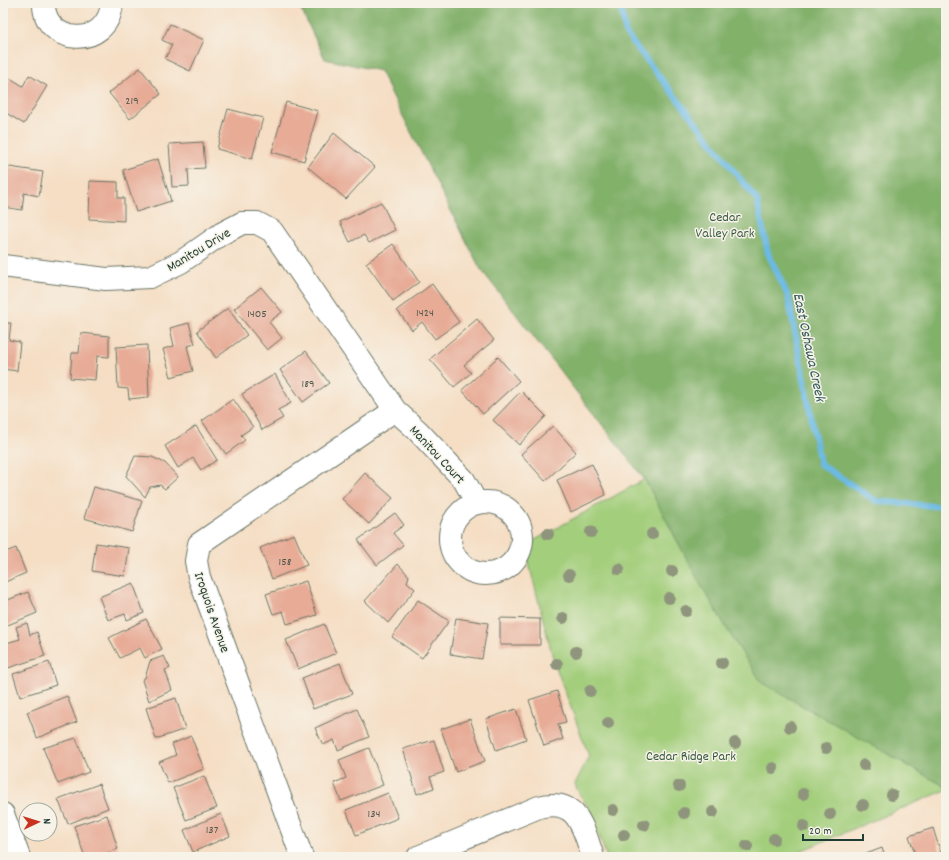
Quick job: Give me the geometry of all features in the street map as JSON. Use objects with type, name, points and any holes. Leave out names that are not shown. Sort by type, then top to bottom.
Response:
[{"type":"street","points":[[44,3],[46,15],[55,28],[64,34],[83,37],[96,32],[104,25],[110,15],[112,3]]},
{"type":"street","name":"Manitou Drive","points":[[3,266],[106,279],[150,277],[181,262],[221,234],[242,223],[257,223],[272,231],[395,410]]},
{"type":"street","name":"Manitou Court","points":[[395,410],[418,431],[464,480],[476,502]]},
{"type":"street","name":"Iroquois Avenue","points":[[302,857],[199,577],[196,561],[199,544],[395,410]]},
{"type":"street","points":[[418,857],[548,804],[566,807],[573,811],[581,824],[593,857]]},
{"type":"street","points":[[3,814],[18,857]]},
{"type":"green space","name":"Cedar Valley Park","points":[[298,3],[946,3],[946,790],[786,857],[607,857],[589,809],[575,784],[589,756],[554,662],[528,560],[533,541],[645,479],[480,268],[380,70],[325,59]]},
{"type":"green space","name":"Cedar Valley Park","points":[[298,3],[946,3],[946,787],[762,683],[733,639],[698,580],[645,480],[480,268],[380,71],[325,59]]},
{"type":"building","points":[[170,24],[204,40],[190,71],[165,59],[172,45],[162,40]]},
{"type":"building","points":[[140,68],[161,94],[130,119],[109,93]]},
{"type":"building","points":[[29,75],[47,86],[24,124],[3,111],[3,89],[10,78],[23,86]]},
{"type":"building","points":[[286,102],[318,111],[304,161],[272,152]]},
{"type":"building","points":[[228,109],[263,118],[252,159],[217,149]]},
{"type":"building","points":[[334,133],[375,167],[346,199],[308,167]]},
{"type":"building","points":[[203,142],[205,168],[188,169],[189,186],[172,187],[169,144]]},
{"type":"building","points":[[158,159],[171,201],[136,212],[123,170]]},
{"type":"building","points":[[3,166],[43,172],[39,196],[24,193],[22,210],[3,207]]},
{"type":"building","points":[[90,181],[118,182],[118,198],[124,198],[124,221],[89,219]]},
{"type":"building","points":[[381,202],[395,230],[369,243],[364,235],[350,242],[340,222]]},
{"type":"building","points":[[393,244],[419,282],[393,301],[366,263]]},
{"type":"building","points":[[432,284],[459,322],[435,339],[422,322],[412,330],[397,310]]},
{"type":"building","points":[[261,287],[282,312],[269,322],[282,338],[267,350],[234,309]]},
{"type":"building","points":[[228,308],[247,335],[216,358],[197,331]]},
{"type":"building","points":[[477,319],[494,340],[464,365],[471,373],[454,387],[430,359]]},
{"type":"building","points":[[3,323],[11,323],[9,340],[20,342],[17,371],[3,369]]},
{"type":"building","points":[[189,323],[195,344],[187,346],[193,371],[171,377],[163,349],[174,346],[170,328]]},
{"type":"building","points":[[81,333],[109,336],[109,357],[97,356],[95,380],[70,378],[72,353],[79,353]]},
{"type":"building","points":[[147,345],[149,397],[129,399],[128,389],[118,388],[116,347]]},
{"type":"building","points":[[306,351],[329,383],[303,402],[280,370]]},
{"type":"building","points":[[498,357],[519,381],[483,414],[462,390]]},
{"type":"building","points":[[275,374],[291,403],[278,410],[283,418],[262,430],[242,394]]},
{"type":"building","points":[[521,391],[546,416],[519,445],[493,420]]},
{"type":"building","points":[[233,399],[253,427],[241,435],[245,440],[226,454],[202,421]]},
{"type":"building","points":[[196,426],[217,460],[201,470],[193,458],[178,468],[165,446]]},
{"type":"building","points":[[553,426],[576,452],[545,481],[521,454]]},
{"type":"building","points":[[135,456],[152,457],[165,463],[178,477],[165,489],[160,485],[150,487],[145,497],[126,476]]},
{"type":"building","points":[[592,464],[606,495],[571,512],[557,480]]},
{"type":"building","points":[[365,473],[393,498],[369,524],[342,499]]},
{"type":"building","points":[[94,487],[142,501],[132,532],[84,518]]},
{"type":"building","points":[[395,513],[404,525],[393,533],[403,545],[377,565],[358,540]]},
{"type":"building","points":[[294,534],[307,565],[272,579],[260,548]]},
{"type":"building","points":[[96,543],[129,548],[125,576],[92,571]]},
{"type":"building","points":[[16,548],[26,573],[3,583],[3,553]]},
{"type":"building","points":[[398,564],[409,576],[407,582],[415,589],[388,623],[365,601]]},
{"type":"building","points":[[306,581],[317,615],[287,624],[283,611],[273,614],[266,594]]},
{"type":"building","points":[[133,583],[144,613],[127,620],[125,614],[108,620],[99,597]]},
{"type":"building","points":[[28,592],[37,613],[3,627],[3,596],[5,601]]},
{"type":"building","points":[[418,600],[449,621],[422,658],[392,637]]},
{"type":"building","points":[[456,618],[488,623],[482,659],[450,654]]},
{"type":"building","points":[[500,618],[540,619],[540,645],[500,645]]},
{"type":"building","points":[[146,619],[162,649],[145,658],[140,648],[120,658],[109,638]]},
{"type":"building","points":[[27,623],[30,635],[37,632],[45,656],[8,668],[3,652],[3,644],[20,639],[16,627]]},
{"type":"building","points":[[324,624],[336,653],[298,669],[286,640]]},
{"type":"building","points":[[164,656],[170,668],[165,670],[172,690],[149,701],[142,680],[145,678],[150,661]]},
{"type":"building","points":[[49,662],[56,685],[20,697],[13,674]]},
{"type":"building","points":[[340,663],[352,694],[313,709],[302,678]]},
{"type":"building","points":[[557,691],[566,722],[558,724],[563,739],[544,746],[529,700]]},
{"type":"building","points":[[67,696],[77,722],[37,738],[27,712]]},
{"type":"building","points":[[176,698],[185,729],[156,739],[146,708]]},
{"type":"building","points":[[357,709],[369,737],[338,750],[334,740],[323,745],[315,728]]},
{"type":"building","points":[[516,709],[526,739],[496,750],[486,719]]},
{"type":"building","points":[[470,719],[485,761],[456,772],[441,729]]},
{"type":"building","points":[[191,736],[204,769],[168,783],[159,762],[176,755],[172,744]]},
{"type":"building","points":[[76,738],[89,772],[58,784],[43,748]]},
{"type":"building","points":[[434,740],[444,772],[430,777],[434,788],[417,794],[403,749]]},
{"type":"building","points":[[369,748],[383,785],[341,801],[334,783],[346,778],[339,760]]},
{"type":"building","points":[[204,776],[217,808],[186,820],[173,788]]},
{"type":"building","points":[[99,784],[108,808],[68,824],[58,799]]},
{"type":"building","points":[[388,793],[398,818],[356,835],[346,810]]},
{"type":"building","points":[[221,814],[230,836],[193,852],[184,830]]},
{"type":"building","points":[[107,815],[118,849],[96,857],[85,857],[74,826]]},
{"type":"building","points":[[933,828],[942,857],[916,857],[909,836]]},
{"type":"building","points":[[882,848],[885,857],[858,857]]},
{"type":"waterway","name":"East Oshawa Creek","points":[[620,3],[626,34],[757,200],[768,253],[788,296],[820,464],[876,501],[946,507]]},
{"type":"park label","name":"Cedar Ridge Park","points":[[691,755]]}]
